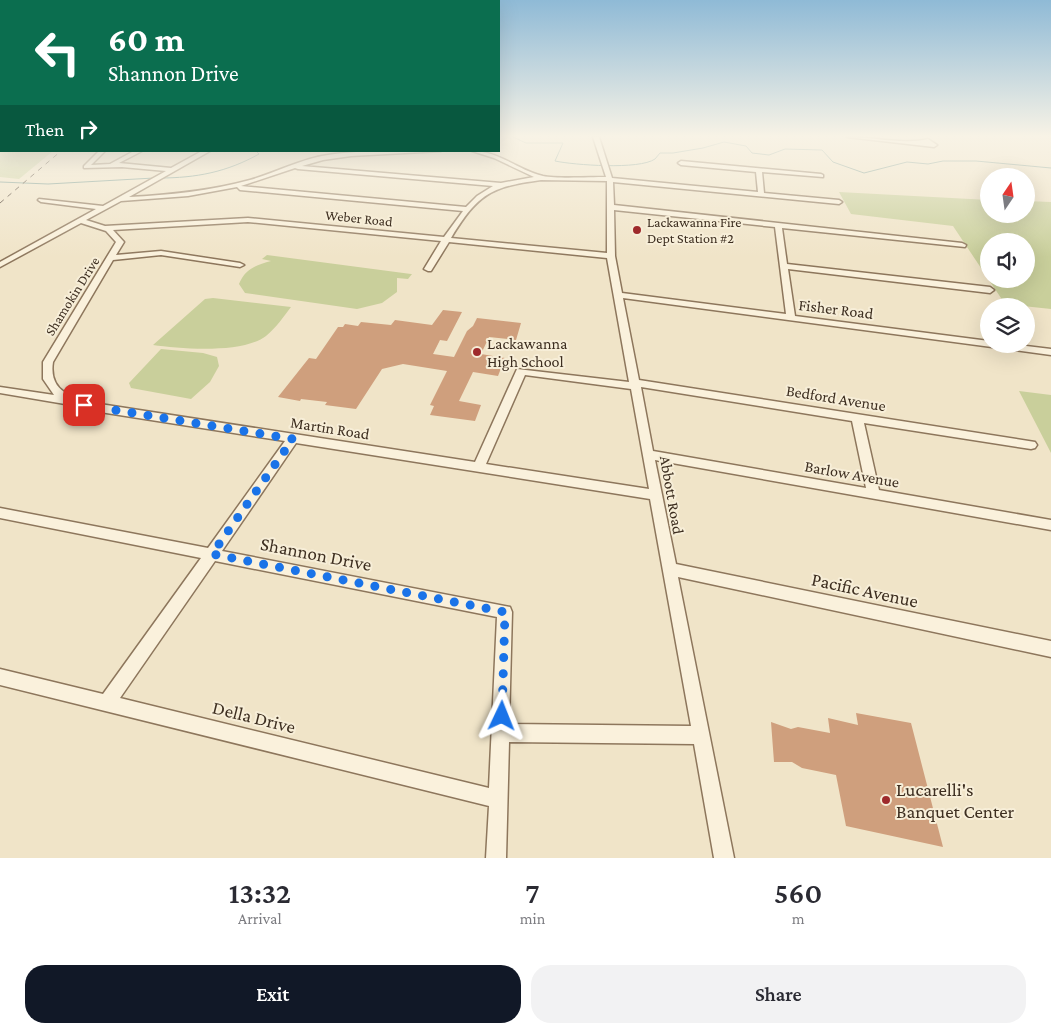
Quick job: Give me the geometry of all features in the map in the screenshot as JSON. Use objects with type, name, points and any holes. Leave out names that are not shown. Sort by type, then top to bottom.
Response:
[{"type":"street","points":[[0,265],[160,177]]},
{"type":"street","points":[[121,198],[164,197],[218,189],[265,177]]},
{"type":"street","points":[[418,177],[503,184],[549,177]]},
{"type":"street","name":"Abbott Road","points":[[607,177],[610,256],[724,858]]},
{"type":"street","points":[[656,177],[761,194],[839,202]]},
{"type":"street","points":[[760,177],[761,194]]},
{"type":"street","points":[[428,269],[468,209],[479,196],[503,184]]},
{"type":"street","points":[[218,189],[246,188],[468,209]]},
{"type":"street","points":[[41,200],[104,208]]},
{"type":"street","points":[[609,207],[962,245]]},
{"type":"street","name":"Weber Road","points":[[104,228],[248,220],[610,256]]},
{"type":"street","points":[[80,221],[104,228]]},
{"type":"street","points":[[778,225],[791,318]]},
{"type":"street","name":"Shamokin Drive","points":[[71,401],[55,390],[49,382],[48,362],[119,246],[119,238],[112,231],[104,228]]},
{"type":"street","points":[[112,258],[161,253],[240,265]]},
{"type":"street","points":[[783,266],[990,290]]},
{"type":"street","name":"Fisher Road","points":[[618,295],[1051,352]]},
{"type":"street","points":[[479,467],[521,371]]},
{"type":"street","name":"Bedford Avenue","points":[[521,371],[635,384],[1031,445]]},
{"type":"street","name":"Martin Road","points":[[0,390],[71,401],[100,408],[656,496]]},
{"type":"street","points":[[857,418],[874,494]]},
{"type":"street","points":[[107,703],[293,439]]},
{"type":"street","name":"Barlow Avenue","points":[[648,454],[1051,525]]},
{"type":"street","name":"Shannon Drive","points":[[0,513],[505,612],[502,733]]},
{"type":"street","name":"Pacific Avenue","points":[[670,569],[1051,649]]},
{"type":"street","name":"Della Drive","points":[[0,677],[498,799]]},
{"type":"street","points":[[496,858],[502,733],[701,735]]},
{"type":"green space","points":[[0,177],[21,177],[19,179]]},
{"type":"green space","points":[[839,192],[980,200],[980,223],[1035,223],[1035,201],[1051,202],[1051,309],[1035,307],[1035,298],[1001,298],[994,288],[1035,288],[1035,233],[980,233],[980,266],[953,226],[851,214]]},
{"type":"green space","points":[[267,255],[412,274],[408,279],[397,278],[397,292],[382,303],[357,309],[245,293],[239,284],[241,279],[252,268],[271,261],[262,259]]},
{"type":"green space","points":[[213,298],[291,307],[266,336],[256,342],[243,346],[195,349],[153,345],[205,299]]},
{"type":"green space","points":[[161,349],[203,353],[217,357],[219,366],[210,382],[191,399],[131,388],[129,383]]},
{"type":"green space","points":[[1019,391],[1051,395],[1051,453]]},
{"type":"building","name":"Lackawanna High School","points":[[443,310],[462,312],[447,341],[440,340],[433,354],[454,357],[467,331],[473,326],[477,318],[521,323],[516,340],[489,337],[481,354],[505,358],[498,376],[473,372],[459,401],[481,405],[475,421],[430,415],[434,406],[430,405],[447,371],[403,364],[382,369],[356,409],[325,405],[327,402],[301,399],[300,401],[278,397],[309,358],[316,359],[338,327],[343,327],[345,324],[358,326],[361,322],[391,325],[395,320],[432,325]]},
{"type":"building","name":"Lucarelli's Banquet Center","points":[[856,713],[911,723],[943,847],[846,826],[836,775],[802,768],[792,762],[774,762],[771,722],[791,729],[798,727],[830,733],[828,718],[858,725]]},
{"type":"waterway","points":[[160,178],[185,177]]},
{"type":"waterway","points":[[0,182],[48,184],[154,178]]},
{"type":"railway","points":[[0,203],[30,177]]},
{"type":"place","name":"Lackawanna Fire Dept Station #2","points":[[637,230]]},
{"type":"place","name":"Lackawanna High School","points":[[477,352]]},
{"type":"place","name":"Lucarelli's Banquet Center","points":[[886,800]]},
{"type":"route","points":[[84,405],[293,439],[212,554],[505,612],[502,716]]}]
